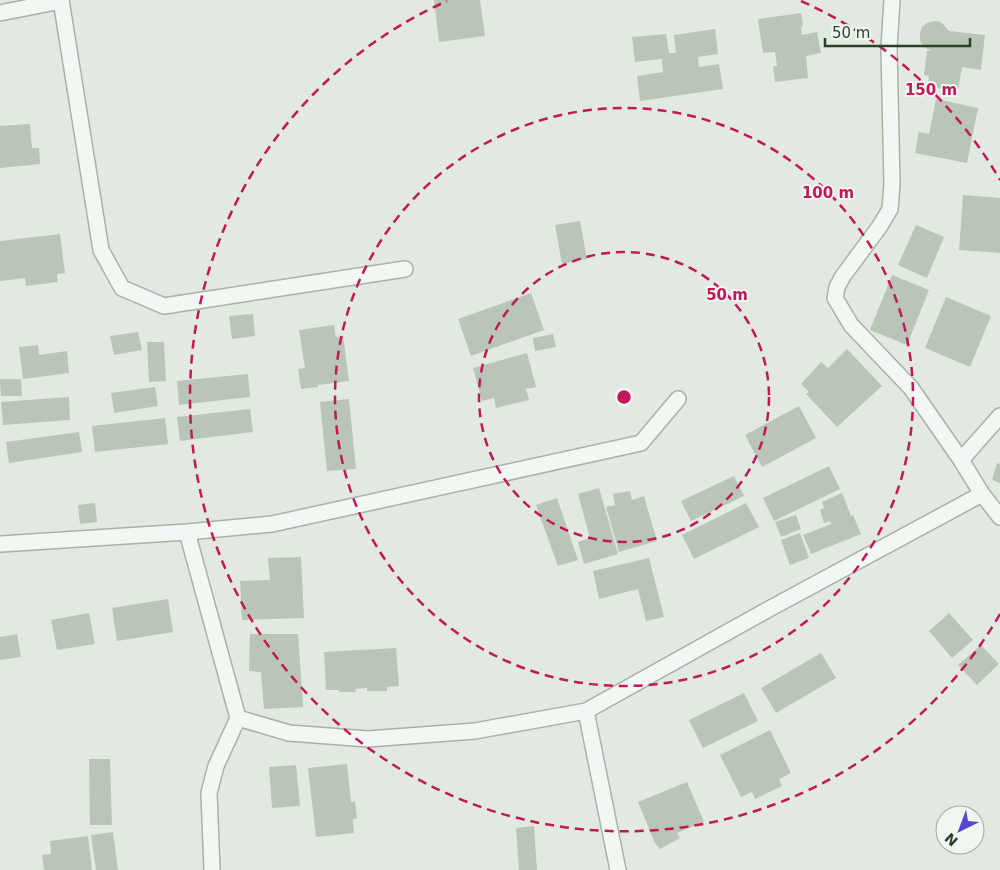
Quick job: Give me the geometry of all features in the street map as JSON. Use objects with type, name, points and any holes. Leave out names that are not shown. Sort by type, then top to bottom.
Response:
[{"type":"street","points":[[0,13],[61,0],[101,250],[122,288],[164,306],[404,269]]},
{"type":"street","points":[[892,0],[889,48],[892,184],[890,209],[880,226],[843,276],[837,287],[835,298],[851,325],[910,388],[1000,518]]},
{"type":"street","points":[[1,544],[187,532],[272,524],[641,442],[678,399]]},
{"type":"street","points":[[961,460],[1000,416]]},
{"type":"street","points":[[238,718],[288,733],[368,739],[475,731],[586,711],[769,609],[982,494]]},
{"type":"street","points":[[187,532],[238,718],[216,766],[210,793],[212,870]]},
{"type":"street","points":[[586,711],[618,870]]},
{"type":"building","points":[[434,0],[480,0],[485,36],[439,42]]},
{"type":"building","points":[[801,13],[802,35],[817,32],[821,53],[806,56],[808,78],[775,82],[773,66],[777,66],[775,52],[763,53],[758,19]]},
{"type":"building","points":[[934,21],[941,22],[949,31],[985,35],[981,70],[962,67],[958,91],[928,87],[929,76],[924,75],[927,51],[931,51],[924,47],[920,41],[920,34],[922,27]]},
{"type":"building","points":[[715,29],[718,54],[698,57],[699,67],[719,64],[723,89],[640,101],[637,76],[663,72],[662,59],[635,62],[632,37],[666,34],[669,53],[676,53],[674,35]]},
{"type":"building","points":[[936,99],[978,108],[967,163],[915,153],[919,132],[929,134]]},
{"type":"building","points":[[30,124],[32,148],[39,148],[40,164],[0,168],[0,126]]},
{"type":"building","points":[[963,195],[1000,198],[1000,253],[959,250]]},
{"type":"building","points":[[580,221],[587,259],[562,264],[555,225]]},
{"type":"building","points":[[916,225],[944,237],[927,278],[898,265]]},
{"type":"building","points":[[60,234],[65,273],[57,274],[58,282],[26,286],[25,278],[0,281],[0,241]]},
{"type":"building","points":[[892,275],[929,290],[907,345],[870,330]]},
{"type":"building","points":[[531,293],[544,330],[471,356],[458,319]]},
{"type":"building","points":[[946,297],[991,316],[970,367],[925,348]]},
{"type":"building","points":[[253,314],[255,336],[232,339],[229,316]]},
{"type":"building","points":[[334,325],[336,337],[343,336],[349,381],[301,389],[298,369],[305,368],[299,330]]},
{"type":"building","points":[[138,332],[142,350],[114,355],[110,336]]},
{"type":"building","points":[[553,334],[556,347],[535,351],[533,338]]},
{"type":"building","points":[[147,342],[164,342],[166,381],[149,382]]},
{"type":"building","points":[[38,345],[39,355],[67,351],[69,373],[23,379],[19,347]]},
{"type":"building","points":[[847,349],[882,386],[837,427],[806,394],[809,392],[801,384],[821,362],[828,368]]},
{"type":"building","points":[[527,353],[536,387],[526,389],[529,400],[496,408],[494,398],[482,401],[473,368]]},
{"type":"building","points":[[248,374],[250,397],[179,405],[177,381]]},
{"type":"building","points":[[0,379],[21,379],[22,396],[1,396]]},
{"type":"building","points":[[155,387],[158,406],[114,413],[111,393]]},
{"type":"building","points":[[69,397],[70,420],[3,425],[1,402]]},
{"type":"building","points":[[349,399],[356,469],[327,471],[320,402]]},
{"type":"building","points":[[799,406],[816,438],[762,467],[745,435]]},
{"type":"building","points":[[250,409],[253,432],[180,441],[177,417]]},
{"type":"building","points":[[165,418],[168,444],[95,452],[92,426]]},
{"type":"building","points":[[79,432],[82,452],[9,463],[6,442]]},
{"type":"building","points":[[997,463],[1000,464],[1000,483],[992,480]]},
{"type":"building","points":[[829,466],[840,489],[774,521],[763,498]]},
{"type":"building","points":[[734,476],[744,496],[691,521],[681,501]]},
{"type":"building","points":[[599,488],[618,554],[584,564],[578,542],[590,538],[578,494]]},
{"type":"building","points":[[630,491],[632,500],[644,496],[657,541],[619,552],[606,507],[615,505],[613,494]]},
{"type":"building","points":[[842,493],[851,516],[853,515],[861,534],[811,554],[803,535],[831,524],[830,521],[824,523],[820,510],[824,508],[822,502]]},
{"type":"building","points":[[557,498],[578,560],[558,566],[536,505]]},
{"type":"building","points":[[95,503],[97,522],[80,524],[78,505]]},
{"type":"building","points":[[746,503],[759,527],[694,559],[682,535]]},
{"type":"building","points":[[796,515],[801,529],[781,537],[775,522]]},
{"type":"building","points":[[800,533],[809,558],[790,565],[781,540]]},
{"type":"building","points":[[301,557],[304,618],[242,620],[240,581],[270,580],[268,558]]},
{"type":"building","points":[[649,558],[664,617],[646,621],[638,589],[599,599],[593,571]]},
{"type":"building","points":[[168,599],[173,632],[117,641],[112,608]]},
{"type":"building","points":[[89,613],[95,644],[57,650],[51,620]]},
{"type":"building","points":[[949,613],[973,640],[952,658],[929,631]]},
{"type":"building","points":[[17,634],[21,657],[0,660],[0,637]]},
{"type":"building","points":[[250,634],[298,634],[303,707],[264,709],[261,672],[249,671]]},
{"type":"building","points":[[981,645],[999,664],[977,685],[958,665]]},
{"type":"building","points":[[396,648],[399,686],[387,687],[387,691],[367,691],[367,688],[355,689],[356,692],[326,690],[324,652]]},
{"type":"building","points":[[821,653],[836,678],[776,713],[761,688]]},
{"type":"building","points":[[744,693],[758,721],[703,748],[689,720]]},
{"type":"building","points":[[770,730],[791,773],[779,779],[782,786],[755,799],[752,792],[741,797],[720,755]]},
{"type":"building","points":[[89,759],[110,759],[112,825],[90,825]]},
{"type":"building","points":[[347,764],[351,802],[355,801],[357,818],[353,819],[354,833],[316,837],[308,768]]},
{"type":"building","points":[[296,765],[300,806],[272,808],[269,767]]},
{"type":"building","points":[[687,782],[704,822],[677,833],[680,838],[660,849],[655,843],[638,802]]},
{"type":"building","points":[[534,826],[537,870],[519,870],[516,828]]},
{"type":"building","points":[[113,832],[118,870],[96,870],[91,835]]},
{"type":"building","points":[[88,836],[92,870],[44,870],[42,855],[51,854],[50,841]]}]
